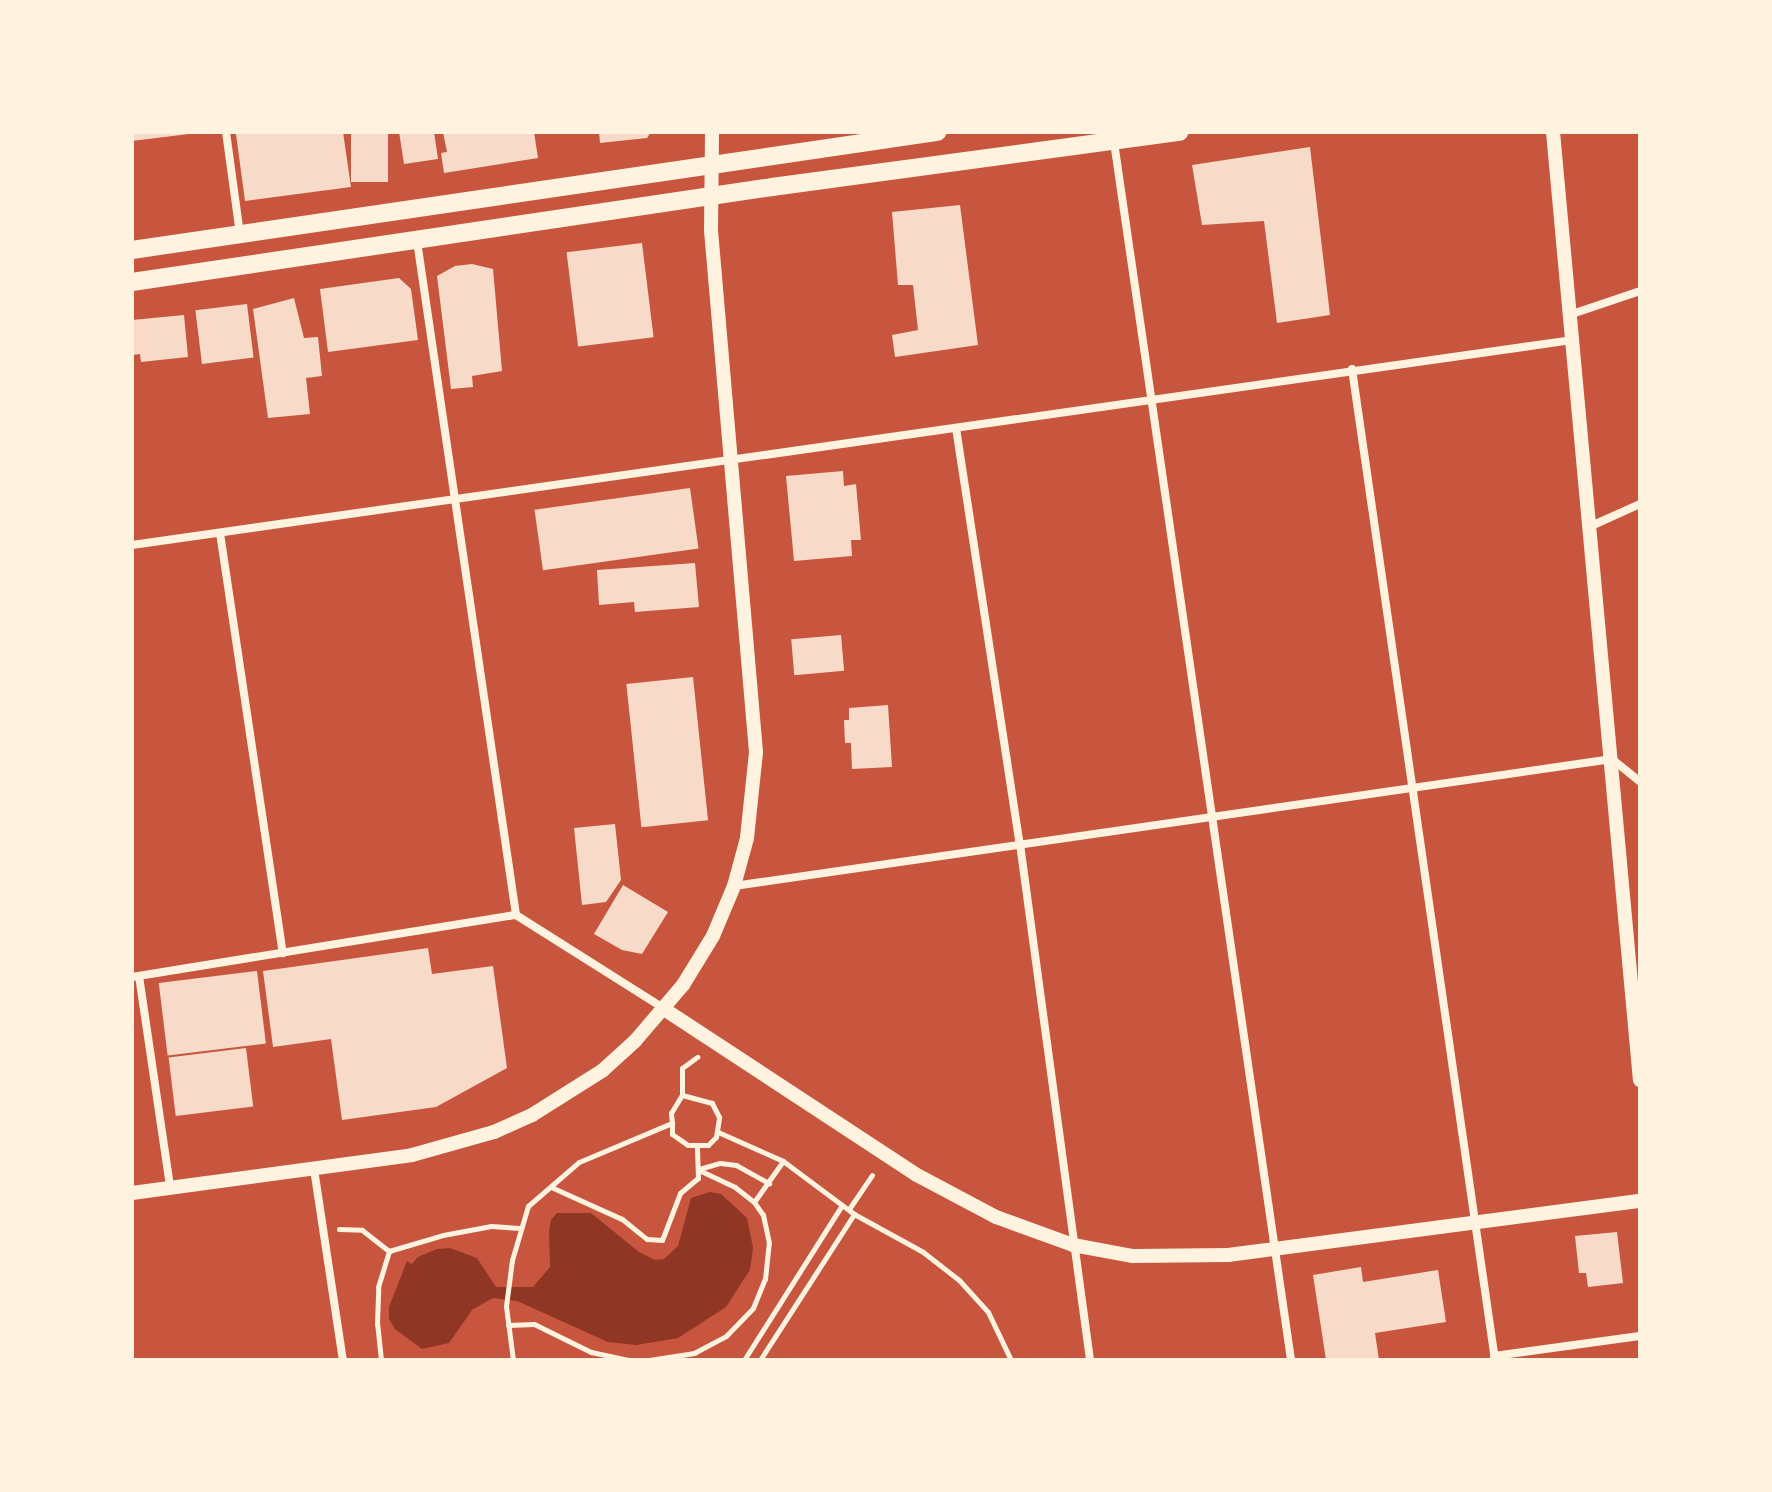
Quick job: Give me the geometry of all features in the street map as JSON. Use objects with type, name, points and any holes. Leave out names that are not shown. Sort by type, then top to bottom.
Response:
[{"type":"highway","points":[[132,250],[937,132]]},
{"type":"highway","points":[[132,282],[1179,132]]},
{"type":"street","points":[[226,132],[240,234]]},
{"type":"street","points":[[132,1193],[314,1169],[451,1146],[532,1115],[602,1071],[664,1009],[713,936],[734,886],[747,838],[756,752],[710,197],[712,132]]},
{"type":"street","points":[[1553,132],[1640,1080]]},
{"type":"street","points":[[1114,141],[1291,1360]]},
{"type":"street","points":[[417,240],[516,915]]},
{"type":"street","points":[[1572,314],[1640,291]]},
{"type":"street","points":[[132,545],[1150,401],[1352,369],[1574,340]]},
{"type":"street","points":[[1352,369],[1495,1358],[1640,1336]]},
{"type":"street","points":[[956,428],[1020,844],[1090,1360]]},
{"type":"street","points":[[1591,526],[1640,504]]},
{"type":"street","points":[[220,533],[283,953]]},
{"type":"street","points":[[734,886],[1612,759],[1640,782]]},
{"type":"street","points":[[170,1187],[136,977],[516,915],[915,1174],[996,1217],[1073,1245],[1133,1256],[1178,1258],[1275,1250],[1640,1201]]},
{"type":"street","points":[[314,1169],[343,1360]]},
{"type":"path","points":[[682,1095],[712,1103],[719,1117],[718,1132],[708,1145],[697,1147],[672,1134],[671,1113],[682,1095],[682,1068],[697,1057]]},
{"type":"path","points":[[513,1360],[506,1306],[508,1283],[528,1206],[579,1162],[672,1123]]},
{"type":"path","points":[[718,1132],[783,1161],[842,1205],[923,1252],[959,1280],[988,1312],[1011,1360]]},
{"type":"path","points":[[551,1187],[622,1219],[647,1239],[662,1240],[680,1193],[698,1178],[697,1147]]},
{"type":"path","points":[[754,1202],[783,1161]]},
{"type":"path","points":[[699,1170],[720,1163],[736,1165],[769,1183]]},
{"type":"path","points":[[649,1360],[680,1357],[713,1344],[753,1308],[765,1279],[769,1255],[767,1227],[754,1202],[735,1187],[699,1170]]},
{"type":"path","points":[[760,1360],[872,1175]]},
{"type":"path","points":[[744,1360],[842,1205]]},
{"type":"path","points":[[389,1251],[491,1226],[520,1228]]},
{"type":"path","points":[[323,1228],[362,1230],[389,1251]]},
{"type":"path","points":[[381,1360],[377,1324],[378,1287],[389,1251]]},
{"type":"path","points":[[776,1309],[787,1318]]},
{"type":"path","points":[[508,1325],[534,1324],[591,1352],[629,1360]]},
{"type":"shaded area","points":[[710,1192],[721,1194],[747,1218],[753,1248],[750,1270],[726,1307],[678,1338],[636,1345],[608,1342],[517,1301],[493,1298],[472,1310],[449,1343],[422,1349],[395,1329],[389,1319],[389,1307],[407,1261],[412,1264],[418,1257],[437,1249],[450,1248],[477,1258],[496,1287],[533,1287],[550,1267],[549,1231],[551,1220],[557,1213],[591,1213],[639,1252],[655,1260],[664,1259],[678,1246],[691,1198]]},
{"type":"building","points":[[132,132],[188,132],[189,134],[132,141]]},
{"type":"building","points":[[343,132],[351,187],[245,201],[236,134]]},
{"type":"building","points":[[351,132],[388,132],[388,182],[351,182]]},
{"type":"building","points":[[399,132],[434,132],[438,159],[404,164]]},
{"type":"building","points":[[443,132],[534,132],[538,158],[444,173],[441,153],[447,152]]},
{"type":"building","points":[[599,132],[651,132],[647,138],[600,143]]},
{"type":"building","points":[[1310,147],[1330,315],[1277,323],[1264,221],[1202,225],[1192,165]]},
{"type":"building","points":[[960,205],[978,345],[895,357],[892,335],[918,330],[913,285],[898,285],[892,212]]},
{"type":"building","points":[[642,243],[654,337],[578,347],[567,252]]},
{"type":"building","points":[[472,264],[493,269],[502,371],[472,376],[473,387],[451,389],[437,276],[455,266]]},
{"type":"building","points":[[399,278],[411,289],[418,340],[328,352],[320,289]]},
{"type":"building","points":[[294,298],[304,338],[318,337],[322,376],[306,378],[310,414],[268,418],[253,309]]},
{"type":"building","points":[[247,304],[254,358],[202,364],[195,310]]},
{"type":"building","points":[[184,315],[188,357],[141,362],[140,354],[132,355],[132,320]]},
{"type":"building","points":[[843,471],[844,486],[856,484],[861,540],[851,540],[852,556],[794,561],[786,476]]},
{"type":"building","points":[[690,488],[698,548],[543,570],[535,510]]},
{"type":"building","points":[[695,563],[699,607],[635,612],[634,602],[599,605],[597,570]]},
{"type":"building","points":[[841,635],[844,671],[794,675],[791,639]]},
{"type":"building","points":[[693,677],[708,820],[641,827],[626,684]]},
{"type":"building","points":[[888,705],[892,767],[852,769],[851,743],[845,743],[844,720],[849,720],[849,708]]},
{"type":"building","points":[[615,824],[621,880],[606,902],[582,905],[574,828]]},
{"type":"building","points":[[623,885],[668,912],[642,954],[622,950],[594,934]]},
{"type":"building","points":[[428,948],[432,974],[493,966],[507,1068],[436,1107],[342,1120],[331,1039],[273,1047],[263,971]]},
{"type":"building","points":[[257,971],[266,1043],[168,1056],[159,983]]},
{"type":"building","points":[[246,1048],[253,1107],[176,1116],[169,1058]]},
{"type":"building","points":[[1617,1232],[1623,1283],[1588,1287],[1586,1273],[1579,1273],[1575,1236]]},
{"type":"building","points":[[1361,1267],[1363,1282],[1438,1270],[1446,1322],[1375,1333],[1379,1360],[1326,1360],[1313,1275]]}]
